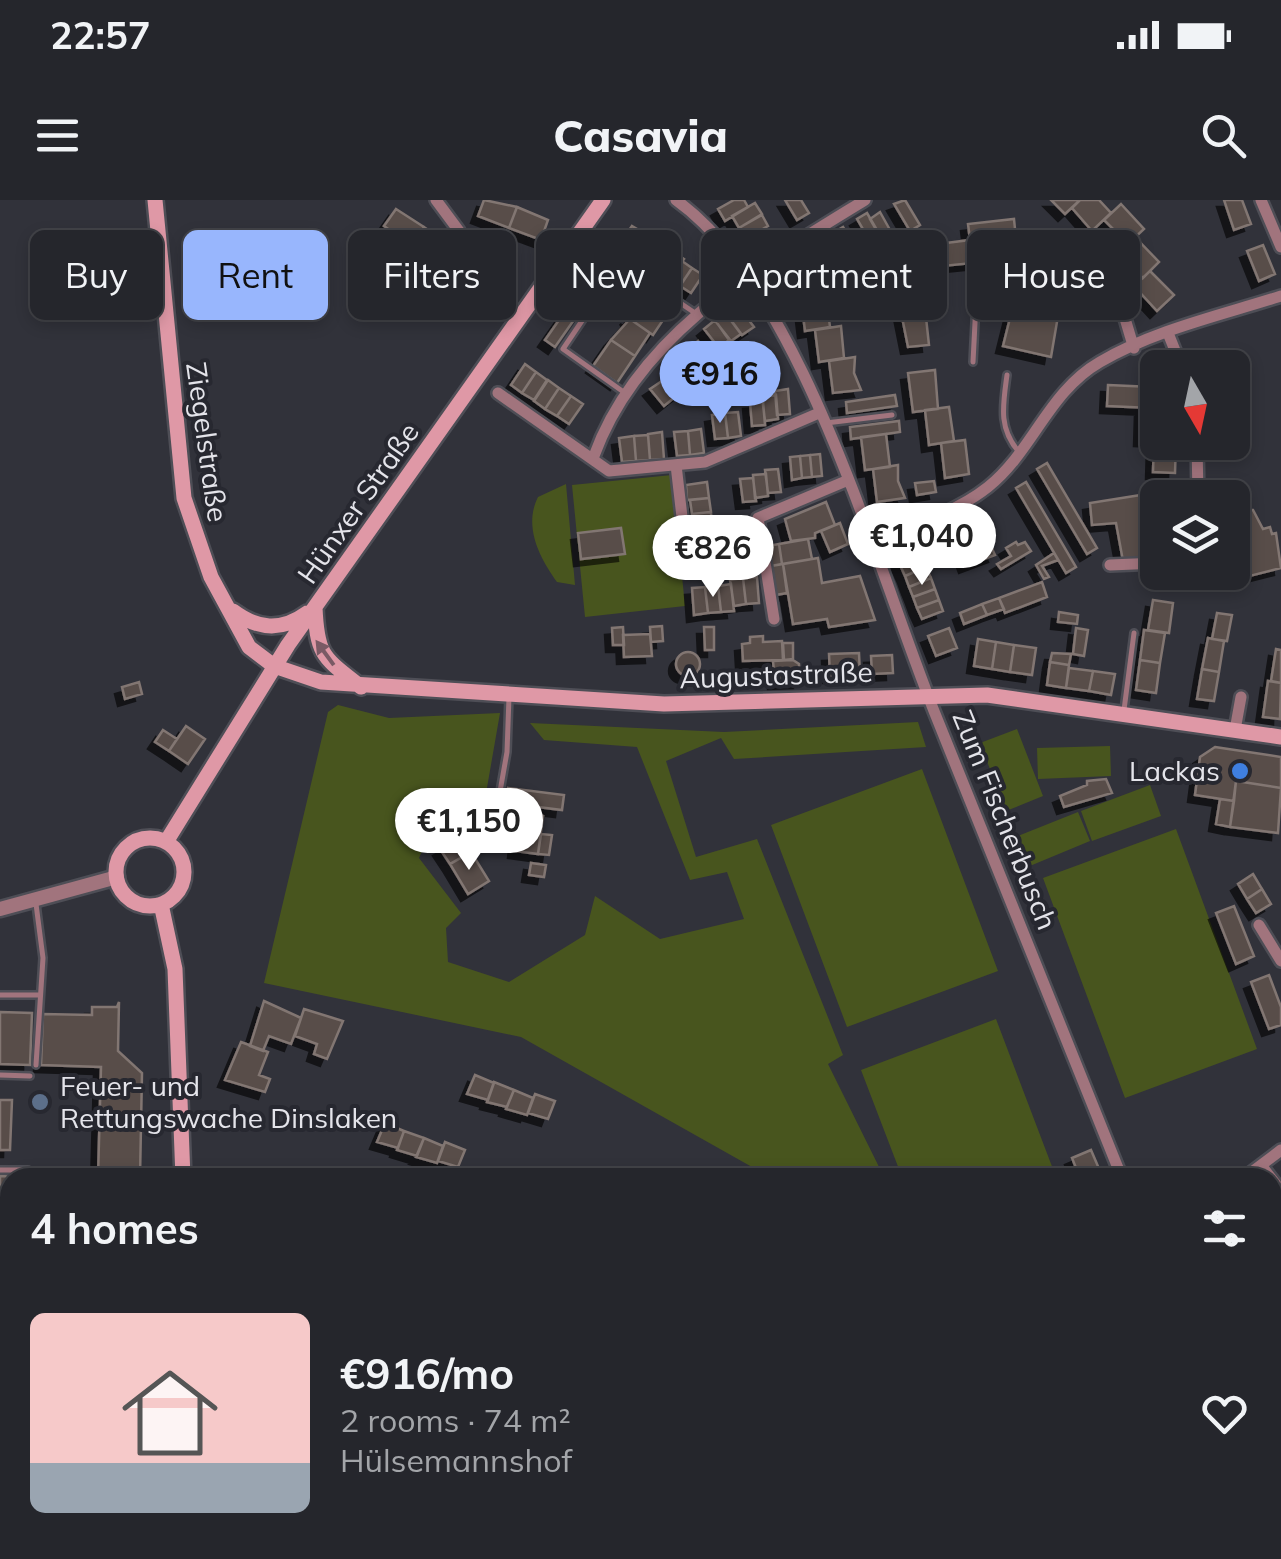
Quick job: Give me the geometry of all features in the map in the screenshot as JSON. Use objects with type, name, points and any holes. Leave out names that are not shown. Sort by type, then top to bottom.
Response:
[{"type":"main road","name":"Ziegelstraße","points":[[155,200],[184,498],[196,542],[226,606],[250,646],[274,666]]},
{"type":"main road","name":"Hünxer Straße","points":[[166,842],[274,666],[603,200]]},
{"type":"main road","points":[[226,606],[250,624],[266,628],[298,620],[315,606]]},
{"type":"main road","points":[[315,606],[315,639],[322,656],[361,687]]},
{"type":"main road","name":"Augustastraße","points":[[274,666],[321,682],[508,697],[700,704],[987,694],[1281,737]]},
{"type":"main road","points":[[156,838],[166,842],[182,858],[184,880],[172,898],[160,904],[134,901],[117,878],[120,856],[135,842],[156,838]]},
{"type":"main road","points":[[160,904],[175,969],[184,1168]]},
{"type":"street","points":[[436,200],[458,230]]},
{"type":"street","name":"Zum Fischerbusch","points":[[676,200],[714,230]]},
{"type":"street","points":[[816,230],[865,200]]},
{"type":"street","points":[[1261,200],[1281,247]]},
{"type":"street","points":[[869,541],[954,509],[990,486],[1056,398],[1100,362],[1168,332],[1281,296]]},
{"type":"street","points":[[594,456],[606,424],[626,394],[701,311]]},
{"type":"street","name":"Zum Fischerbusch","points":[[774,320],[822,418],[927,694],[1118,1168]]},
{"type":"street","points":[[1125,320],[1134,348]]},
{"type":"street","points":[[1168,332],[1175,350]]},
{"type":"street","points":[[498,393],[594,456],[609,471],[705,462],[822,418]]},
{"type":"street","points":[[676,466],[685,543]]},
{"type":"street","points":[[774,619],[758,518],[846,481]]},
{"type":"street","points":[[1110,564],[1140,563]]},
{"type":"street","points":[[1235,730],[1241,697]]},
{"type":"street","points":[[0,909],[117,878]]},
{"type":"street","points":[[1259,926],[1281,961]]},
{"type":"street","points":[[1258,1168],[1281,1150]]},
{"type":"lane","points":[[626,394],[563,349],[621,263],[698,314]]},
{"type":"lane","points":[[973,362],[975,320]]},
{"type":"lane","points":[[1007,375],[1003,424],[1006,437],[1019,452]]},
{"type":"lane","points":[[822,418],[892,415]]},
{"type":"lane","points":[[1123,713],[1134,632]]},
{"type":"lane","points":[[493,832],[507,752],[508,697]]},
{"type":"lane","points":[[35,899],[43,958],[36,1066]]},
{"type":"lane","points":[[0,995],[40,995]]},
{"type":"lane","points":[[0,1075],[30,1076]]},
{"type":"lane","points":[[1264,1164],[1267,1168]]},
{"type":"green space","points":[[672,475],[685,606],[585,617],[572,485]]},
{"type":"green space","points":[[566,484],[575,585],[557,582],[540,552],[532,520],[538,497]]},
{"type":"green space","points":[[338,705],[389,718],[500,713],[484,805],[446,799],[419,858],[461,913],[446,928],[448,962],[509,982],[585,935],[595,896],[660,939],[744,919],[727,872],[690,880],[637,747],[544,740],[530,723],[724,732],[918,722],[926,747],[734,759],[721,738],[666,761],[696,857],[757,839],[843,1055],[828,1064],[880,1168],[754,1168],[521,1037],[264,983],[328,712]]},
{"type":"green space","points":[[1017,729],[1043,796],[1006,811],[980,743]]},
{"type":"green space","points":[[1110,746],[1111,776],[1038,779],[1037,748]]},
{"type":"green space","points":[[922,769],[998,971],[847,1027],[771,825]]},
{"type":"green space","points":[[1150,785],[1161,816],[1092,841],[1081,811]]},
{"type":"green space","points":[[1078,812],[1090,841],[1025,868],[1013,838]]},
{"type":"green space","points":[[1176,829],[1257,1049],[1125,1098],[1043,878]]},
{"type":"green space","points":[[996,1019],[1053,1168],[899,1168],[861,1070]]},
{"type":"building","points":[[484,200],[517,207],[509,228],[478,216]]},
{"type":"building","points":[[734,200],[744,200],[748,207],[725,221],[718,209]]},
{"type":"building","points":[[785,200],[801,200],[809,213],[797,220]]},
{"type":"building","points":[[905,200],[920,225],[909,230],[894,204]]},
{"type":"building","points":[[1051,200],[1080,200],[1065,214]]},
{"type":"building","points":[[1080,200],[1099,200],[1111,213],[1091,230],[1072,208]]},
{"type":"building","points":[[1224,200],[1242,200],[1251,224],[1234,230]]},
{"type":"building","points":[[755,203],[762,214],[739,228],[732,216]]},
{"type":"building","points":[[1121,204],[1144,229],[1140,233],[1114,230],[1104,220]]},
{"type":"building","points":[[517,207],[548,220],[544,230],[536,230],[536,238],[509,228]]},
{"type":"building","points":[[396,209],[424,227],[390,230],[384,226]]},
{"type":"building","points":[[880,212],[890,230],[876,230],[870,219]]},
{"type":"building","points":[[867,213],[877,230],[863,230],[857,219]]},
{"type":"building","points":[[762,215],[768,226],[761,230],[739,228]]},
{"type":"building","points":[[1014,219],[1015,230],[969,230],[968,224]]},
{"type":"building","points":[[967,240],[967,264],[947,266],[947,243]]},
{"type":"building","points":[[1140,242],[1159,262],[1143,278],[1140,275]]},
{"type":"building","points":[[1263,245],[1275,274],[1259,281],[1247,251]]},
{"type":"building","points":[[681,262],[692,268],[681,284]]},
{"type":"building","points":[[692,268],[701,274],[691,293],[681,284]]},
{"type":"building","points":[[1150,271],[1174,295],[1157,311],[1140,293],[1140,280]]},
{"type":"building","points":[[559,320],[574,320],[555,347],[545,340]]},
{"type":"building","points":[[629,320],[650,333],[635,356],[611,340]]},
{"type":"building","points":[[631,320],[663,320],[653,335]]},
{"type":"building","points":[[715,320],[729,340],[719,348],[704,329]]},
{"type":"building","points":[[730,320],[741,334],[731,341],[716,322]]},
{"type":"building","points":[[731,320],[749,320],[754,327],[742,335]]},
{"type":"building","points":[[804,320],[829,320],[830,327],[805,331]]},
{"type":"building","points":[[903,320],[926,320],[929,345],[908,347]]},
{"type":"building","points":[[1010,320],[1057,320],[1051,357],[1003,346]]},
{"type":"building","points":[[841,326],[844,358],[819,362],[815,330]]},
{"type":"building","points":[[611,340],[635,356],[617,383],[593,366]]},
{"type":"building","points":[[698,341],[712,359],[690,372],[679,356]]},
{"type":"building","points":[[855,357],[854,373],[861,390],[833,393],[829,361]]},
{"type":"building","points":[[525,364],[536,372],[522,393],[511,385]]},
{"type":"building","points":[[685,365],[697,380],[691,385],[679,370]]},
{"type":"building","points":[[935,370],[938,409],[913,412],[908,373]]},
{"type":"building","points":[[536,372],[547,380],[534,400],[522,393]]},
{"type":"building","points":[[673,372],[686,389],[675,397],[662,381]]},
{"type":"building","points":[[548,380],[559,388],[545,409],[534,401]]},
{"type":"building","points":[[662,381],[675,397],[664,406],[650,389]]},
{"type":"building","points":[[1108,385],[1140,386],[1140,408],[1107,406]]},
{"type":"building","points":[[559,388],[571,396],[557,416],[545,409]]},
{"type":"building","points":[[788,389],[790,414],[777,415],[775,391]]},
{"type":"building","points":[[776,395],[778,419],[765,421],[762,397]]},
{"type":"building","points":[[895,395],[897,406],[847,413],[846,402]]},
{"type":"building","points":[[571,396],[583,404],[569,424],[557,416]]},
{"type":"building","points":[[763,401],[765,425],[752,426],[750,402]]},
{"type":"building","points":[[949,407],[954,441],[929,445],[925,410]]},
{"type":"building","points":[[738,412],[741,436],[728,438],[725,413]]},
{"type":"building","points":[[725,413],[728,438],[715,439],[712,415]]},
{"type":"building","points":[[899,421],[900,432],[851,439],[850,427]]},
{"type":"building","points":[[701,429],[704,453],[690,455],[688,431]]},
{"type":"building","points":[[688,431],[690,455],[677,456],[674,432]]},
{"type":"building","points":[[662,432],[664,459],[650,460],[648,434]]},
{"type":"building","points":[[886,434],[890,467],[865,470],[861,437]]},
{"type":"building","points":[[648,435],[650,460],[636,461],[634,436]]},
{"type":"building","points":[[634,436],[636,461],[622,462],[619,438]]},
{"type":"building","points":[[965,440],[969,474],[945,478],[941,443]]},
{"type":"building","points":[[820,454],[822,476],[812,477],[810,455]]},
{"type":"building","points":[[810,455],[812,477],[802,478],[800,456]]},
{"type":"building","points":[[800,456],[802,478],[792,480],[790,457]]},
{"type":"building","points":[[1153,460],[1175,460],[1175,473],[1153,472]]},
{"type":"building","points":[[1047,463],[1097,548],[1087,554],[1037,469]]},
{"type":"building","points":[[898,465],[898,481],[905,498],[877,502],[873,469]]},
{"type":"building","points":[[778,469],[781,492],[768,493],[765,470]]},
{"type":"building","points":[[766,474],[768,496],[755,498],[753,475]]},
{"type":"building","points":[[753,478],[756,501],[743,502],[740,479]]},
{"type":"building","points":[[934,481],[936,492],[917,495],[915,483]]},
{"type":"building","points":[[707,482],[709,498],[687,500],[686,485]]},
{"type":"building","points":[[1026,482],[1076,567],[1066,573],[1016,488]]},
{"type":"building","points":[[1140,495],[1140,559],[1123,561],[1116,523],[1092,525],[1090,503]]},
{"type":"building","points":[[709,498],[711,512],[692,514],[690,500]]},
{"type":"building","points":[[826,502],[835,525],[815,533],[815,538],[791,541],[785,519]]},
{"type":"building","points":[[1250,510],[1263,529],[1270,527],[1272,534],[1276,533],[1281,568],[1250,576]]},
{"type":"building","points":[[711,512],[712,528],[693,530],[692,514]]},
{"type":"building","points":[[840,523],[848,544],[830,552],[821,531]]},
{"type":"building","points":[[702,526],[710,526],[717,537],[710,548],[702,548],[695,541],[695,533]]},
{"type":"building","points":[[621,528],[625,554],[581,559],[578,533]]},
{"type":"building","points":[[808,539],[812,559],[782,564],[779,544]]},
{"type":"building","points":[[1025,542],[1031,551],[1001,569],[997,564],[1011,556],[1006,548]]},
{"type":"building","points":[[779,544],[782,564],[771,566],[768,546]]},
{"type":"building","points":[[990,544],[995,555],[966,566],[962,555]]},
{"type":"building","points":[[918,546],[922,557],[900,565],[896,554]]},
{"type":"building","points":[[1054,553],[1058,560],[1042,566],[1049,577],[1044,579],[1036,565]]},
{"type":"building","points":[[922,557],[926,567],[905,576],[900,565]]},
{"type":"building","points":[[818,558],[822,583],[860,576],[875,620],[829,627],[827,619],[793,624],[783,564]]},
{"type":"building","points":[[783,564],[787,593],[776,595],[771,566]]},
{"type":"building","points":[[926,567],[931,578],[909,587],[905,576]]},
{"type":"building","points":[[757,577],[759,603],[746,604],[743,578]]},
{"type":"building","points":[[743,578],[746,604],[734,606],[730,580]]},
{"type":"building","points":[[931,578],[935,589],[913,597],[909,587]]},
{"type":"building","points":[[1042,582],[1047,597],[1005,613],[999,598]]},
{"type":"building","points":[[731,584],[734,611],[721,612],[718,586]]},
{"type":"building","points":[[718,586],[721,612],[708,613],[705,587]]},
{"type":"building","points":[[705,587],[708,613],[694,615],[692,588]]},
{"type":"building","points":[[935,589],[939,600],[917,608],[913,597]]},
{"type":"building","points":[[999,598],[1004,609],[987,615],[982,604]]},
{"type":"building","points":[[939,600],[943,611],[922,619],[917,608]]},
{"type":"building","points":[[1153,600],[1173,603],[1169,633],[1148,630]]},
{"type":"building","points":[[982,604],[987,615],[964,624],[960,613]]},
{"type":"building","points":[[1059,612],[1078,615],[1077,624],[1058,622]]},
{"type":"building","points":[[1217,613],[1232,615],[1227,641],[1212,639]]},
{"type":"building","points":[[662,626],[663,641],[651,642],[650,627]]},
{"type":"building","points":[[623,627],[624,645],[613,645],[612,628]]},
{"type":"building","points":[[704,627],[714,627],[714,650],[705,650]]},
{"type":"building","points":[[949,628],[957,648],[936,656],[928,636]]},
{"type":"building","points":[[1076,628],[1088,630],[1084,656],[1073,654]]},
{"type":"building","points":[[1144,630],[1165,633],[1160,663],[1140,660]]},
{"type":"building","points":[[650,634],[652,656],[624,657],[623,635]]},
{"type":"building","points":[[763,636],[763,642],[782,641],[783,660],[743,661],[742,644],[750,643],[750,637]]},
{"type":"building","points":[[1208,638],[1224,641],[1219,672],[1202,669]]},
{"type":"building","points":[[978,639],[996,642],[992,669],[974,666]]},
{"type":"building","points":[[996,642],[1014,645],[1010,672],[992,669]]},
{"type":"building","points":[[783,643],[793,643],[793,659],[784,660]]},
{"type":"building","points":[[1014,645],[1036,648],[1032,675],[1010,672]]},
{"type":"building","points":[[1276,649],[1281,650],[1281,683],[1271,681]]},
{"type":"building","points":[[688,652],[700,664],[688,676],[676,664]]},
{"type":"building","points":[[859,653],[860,675],[830,676],[829,654]]},
{"type":"building","points":[[1052,653],[1071,654],[1069,665],[1050,662]]},
{"type":"building","points":[[892,655],[893,673],[872,674],[871,656]]},
{"type":"building","points":[[793,660],[799,664],[800,681],[775,682],[773,661]]},
{"type":"building","points":[[1140,660],[1160,663],[1156,693],[1136,690]]},
{"type":"building","points":[[1050,662],[1069,665],[1066,688],[1047,685]]},
{"type":"building","points":[[1069,668],[1093,671],[1089,691],[1066,688]]},
{"type":"building","points":[[1202,669],[1219,672],[1214,701],[1197,699]]},
{"type":"building","points":[[1093,671],[1115,674],[1111,695],[1089,691]]},
{"type":"building","points":[[1268,681],[1281,683],[1280,719],[1263,717]]},
{"type":"building","points":[[139,682],[142,694],[125,699],[122,687]]},
{"type":"building","points":[[186,726],[205,739],[188,764],[169,751]]},
{"type":"building","points":[[163,730],[177,739],[169,751],[155,742]]},
{"type":"building","name":"Lackas","points":[[1215,747],[1281,757],[1281,788],[1236,781],[1234,801],[1195,795],[1200,757]]},
{"type":"building","points":[[1106,779],[1112,793],[1064,807],[1060,796],[1087,785],[1087,781]]},
{"type":"building","points":[[1236,781],[1281,788],[1278,833],[1230,827]]},
{"type":"building","points":[[508,788],[564,795],[562,810],[506,803]]},
{"type":"building","points":[[1220,799],[1234,801],[1230,827],[1216,824]]},
{"type":"building","points":[[520,812],[543,816],[538,854],[515,851]]},
{"type":"building","points":[[541,834],[552,835],[549,855],[538,854]]},
{"type":"building","points":[[461,837],[471,852],[450,864],[440,849]]},
{"type":"building","points":[[471,852],[489,881],[468,894],[450,864]]},
{"type":"building","points":[[531,863],[546,865],[544,877],[529,875]]},
{"type":"building","points":[[1253,874],[1262,889],[1247,899],[1238,884]]},
{"type":"building","points":[[1262,889],[1271,904],[1256,913],[1247,899]]},
{"type":"building","points":[[1234,906],[1254,956],[1236,964],[1216,913]]},
{"type":"building","points":[[1269,975],[1281,1007],[1281,1025],[1269,1029],[1251,982]]},
{"type":"building","points":[[264,1001],[301,1018],[291,1044],[269,1036],[263,1051],[250,1046]]},
{"type":"building","points":[[119,1002],[118,1051],[142,1073],[140,1168],[98,1168],[101,1067],[41,1065],[43,1014],[92,1015],[92,1007],[117,1007]]},
{"type":"building","points":[[304,1009],[343,1021],[327,1059],[314,1054],[317,1044],[295,1036]]},
{"type":"building","points":[[0,1012],[32,1013],[30,1065],[0,1064]]},
{"type":"building","points":[[241,1042],[268,1052],[259,1075],[270,1079],[265,1092],[225,1080]]},
{"type":"building","points":[[475,1075],[494,1083],[488,1100],[467,1094]]},
{"type":"building","points":[[494,1082],[514,1090],[507,1107],[487,1102]]},
{"type":"building","points":[[514,1090],[533,1098],[527,1115],[506,1109]]},
{"type":"building","points":[[535,1094],[555,1101],[548,1119],[528,1113]]},
{"type":"building","points":[[0,1100],[12,1100],[10,1150],[0,1150]]},
{"type":"building","points":[[385,1123],[404,1131],[398,1148],[377,1142]]},
{"type":"building","points":[[404,1131],[424,1138],[417,1156],[397,1150]]},
{"type":"building","points":[[424,1138],[443,1146],[437,1163],[416,1157]]},
{"type":"building","points":[[445,1142],[465,1150],[458,1167],[438,1161]]},
{"type":"building","points":[[1091,1150],[1099,1168],[1076,1168],[1072,1158]]},
{"type":"place","name":"Lackas","points":[[1240,771]]},
{"type":"place","name":"Feuer- und Rettungswache Dinslaken","points":[[40,1102]]}]
